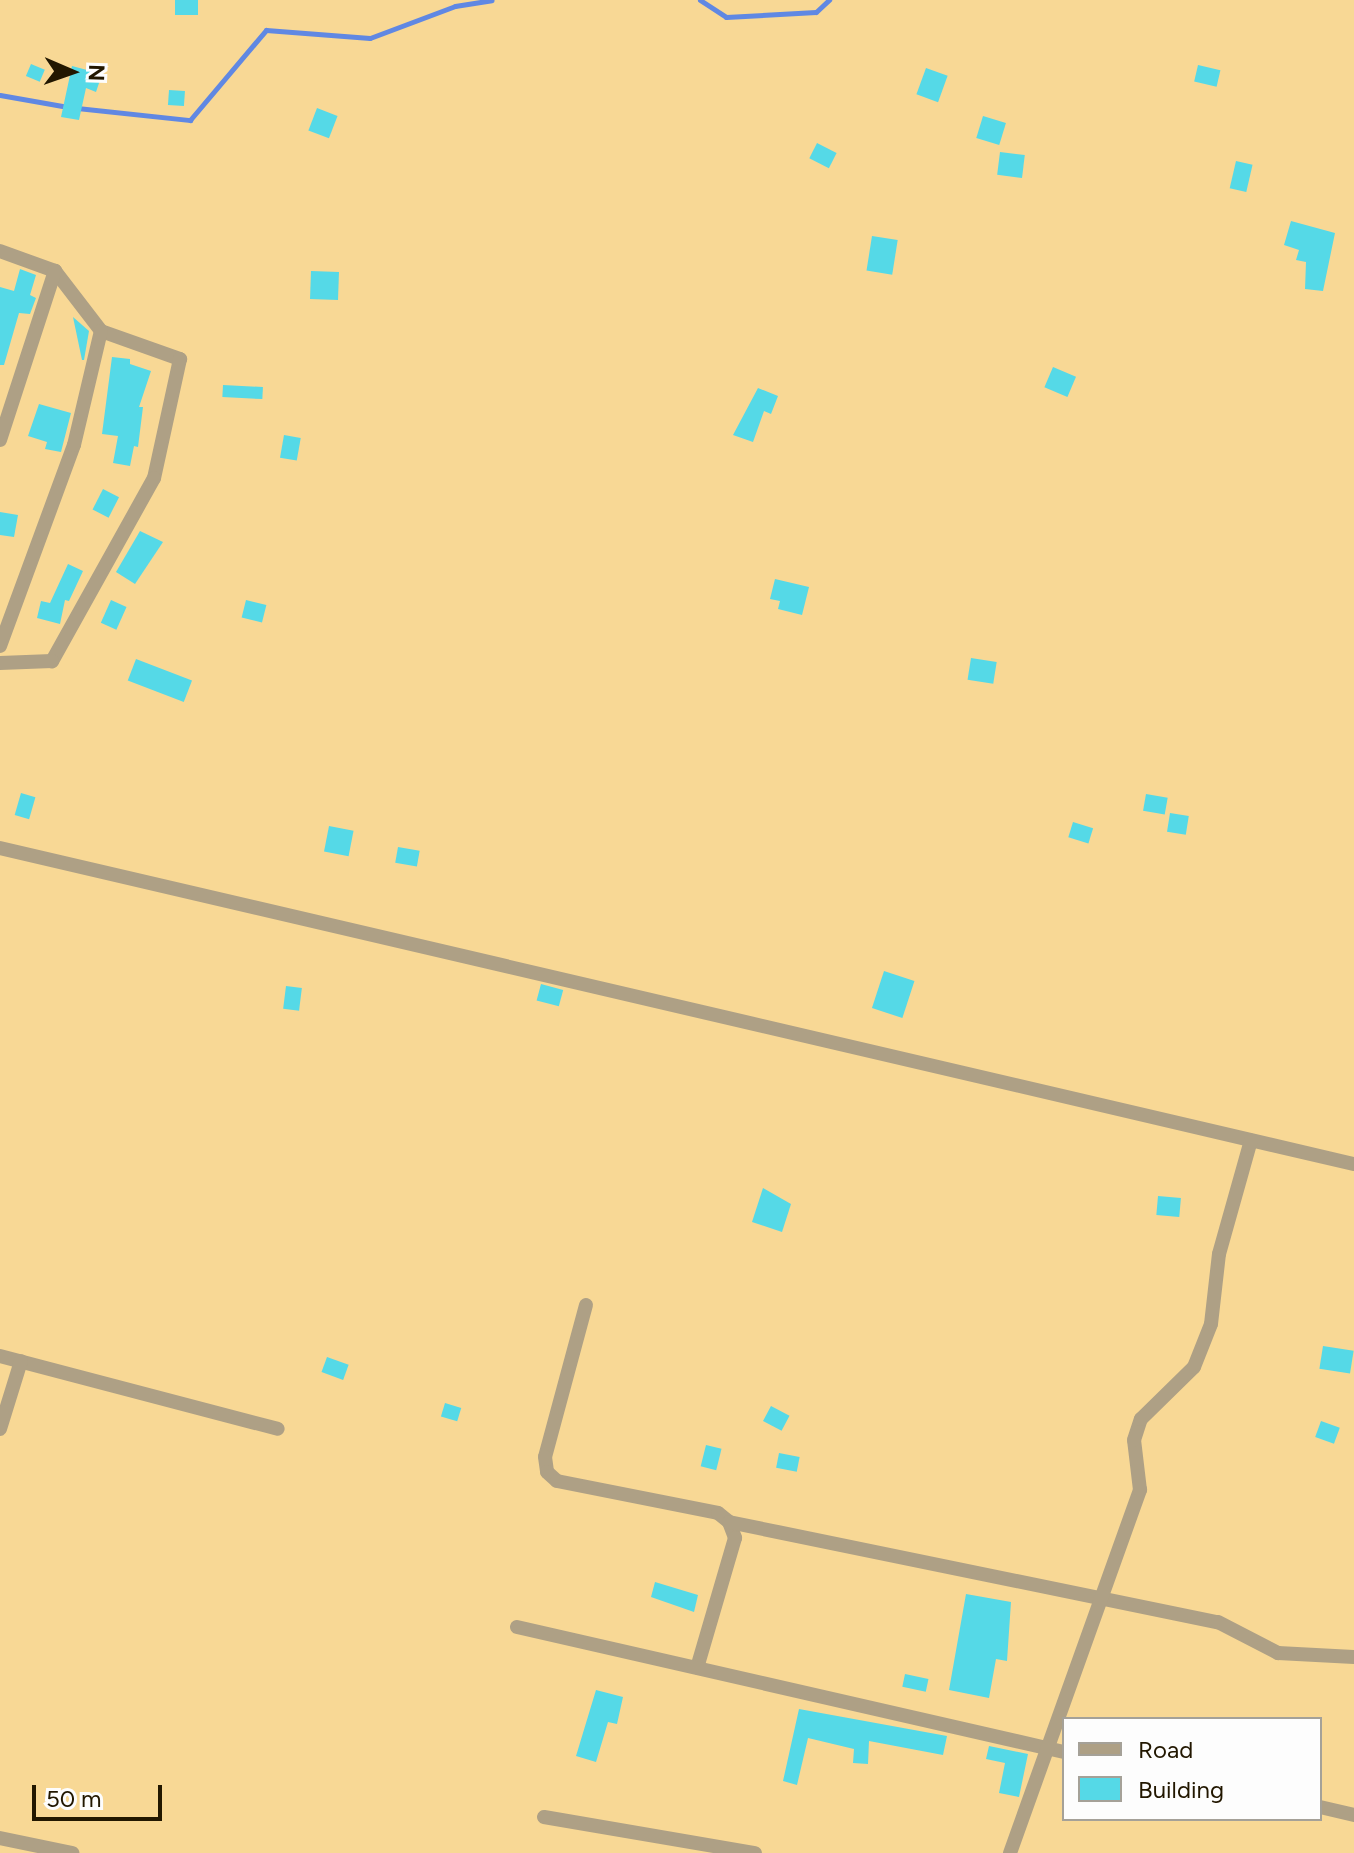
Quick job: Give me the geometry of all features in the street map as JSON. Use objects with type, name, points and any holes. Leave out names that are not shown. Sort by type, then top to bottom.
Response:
[{"type":"street","points":[[0,251],[55,271],[101,331],[180,359],[154,478],[52,661],[0,663]]},
{"type":"street","points":[[0,440],[55,271]]},
{"type":"street","points":[[0,646],[74,445],[101,331]]},
{"type":"street","points":[[0,848],[1354,1164]]},
{"type":"street","points":[[1010,1853],[1140,1490],[1134,1440],[1141,1419],[1194,1367],[1211,1324],[1219,1254],[1251,1140]]},
{"type":"street","points":[[586,1305],[545,1457],[547,1472],[557,1481],[718,1513],[729,1522],[1218,1622],[1278,1653],[1354,1657]]},
{"type":"street","points":[[0,1356],[278,1429]]},
{"type":"street","points":[[0,1429],[21,1361]]},
{"type":"street","points":[[697,1668],[735,1538],[729,1522]]},
{"type":"street","points":[[517,1627],[1062,1752]]},
{"type":"street","points":[[1322,1807],[1354,1815]]},
{"type":"street","points":[[544,1817],[755,1853]]},
{"type":"street","points":[[0,1838],[72,1853]]},
{"type":"building","points":[[175,0],[198,0],[198,15],[175,15]]},
{"type":"building","points":[[31,64],[45,70],[40,82],[26,76]]},
{"type":"building","points":[[1198,65],[1220,70],[1217,87],[1194,82]]},
{"type":"building","points":[[72,66],[102,74],[96,92],[86,88],[79,120],[61,117]]},
{"type":"building","points":[[926,68],[948,76],[938,102],[916,94]]},
{"type":"building","points":[[169,90],[185,91],[184,106],[168,105]]},
{"type":"building","points":[[317,108],[338,116],[329,138],[308,130]]},
{"type":"building","points":[[983,116],[1006,123],[999,145],[976,138]]},
{"type":"building","points":[[817,143],[837,153],[829,168],[809,158]]},
{"type":"building","points":[[1000,152],[1025,155],[1022,178],[997,175]]},
{"type":"building","points":[[1236,161],[1253,165],[1246,192],[1230,188]]},
{"type":"building","points":[[1291,221],[1335,233],[1323,291],[1305,289],[1306,262],[1296,260],[1299,250],[1284,245]]},
{"type":"building","points":[[872,236],[898,240],[892,275],[867,271]]},
{"type":"building","points":[[20,269],[36,275],[30,295],[36,298],[30,314],[19,313],[4,365],[0,365],[0,287],[14,291]]},
{"type":"building","points":[[311,271],[339,272],[338,300],[310,299]]},
{"type":"building","points":[[73,317],[89,331],[84,360],[82,360]]},
{"type":"building","points":[[112,357],[130,359],[130,364],[151,371],[139,407],[143,407],[138,447],[134,446],[130,466],[113,463],[118,436],[102,434]]},
{"type":"building","points":[[1053,367],[1076,377],[1067,397],[1044,387]]},
{"type":"building","points":[[223,385],[263,387],[262,399],[222,397]]},
{"type":"building","points":[[758,388],[778,396],[771,414],[764,411],[753,442],[733,435]]},
{"type":"building","points":[[39,404],[71,413],[61,452],[45,449],[47,442],[28,436]]},
{"type":"building","points":[[284,435],[301,438],[297,461],[280,458]]},
{"type":"building","points":[[103,489],[119,497],[109,518],[93,509]]},
{"type":"building","points":[[0,512],[18,515],[14,537],[0,535]]},
{"type":"building","points":[[140,531],[163,542],[135,584],[116,572]]},
{"type":"building","points":[[68,564],[83,571],[69,601],[65,600],[60,624],[37,618],[41,601],[50,603]]},
{"type":"building","points":[[775,579],[809,587],[802,615],[778,609],[780,601],[770,599]]},
{"type":"building","points":[[111,600],[127,607],[116,630],[101,623]]},
{"type":"building","points":[[246,600],[266,605],[262,623],[242,617]]},
{"type":"building","points":[[971,658],[997,662],[993,684],[968,680]]},
{"type":"building","points":[[136,659],[192,681],[184,702],[128,680]]},
{"type":"building","points":[[21,793],[35,797],[29,819],[15,815]]},
{"type":"building","points":[[1146,794],[1168,798],[1165,815],[1143,811]]},
{"type":"building","points":[[1170,813],[1189,816],[1186,835],[1167,832]]},
{"type":"building","points":[[1073,822],[1093,828],[1088,843],[1068,837]]},
{"type":"building","points":[[329,826],[354,831],[349,856],[324,852]]},
{"type":"building","points":[[398,847],[420,851],[417,867],[395,863]]},
{"type":"building","points":[[884,971],[914,981],[902,1018],[872,1008]]},
{"type":"building","points":[[541,984],[563,990],[559,1006],[537,1000]]},
{"type":"building","points":[[286,986],[302,988],[299,1011],[283,1009]]},
{"type":"building","points":[[763,1188],[791,1204],[782,1232],[752,1222]]},
{"type":"building","points":[[1158,1196],[1181,1198],[1179,1217],[1156,1215]]},
{"type":"building","points":[[1323,1346],[1354,1351],[1350,1374],[1319,1369]]},
{"type":"building","points":[[327,1357],[349,1365],[343,1380],[322,1372]]},
{"type":"building","points":[[445,1403],[461,1408],[457,1421],[441,1416]]},
{"type":"building","points":[[771,1406],[790,1416],[782,1431],[763,1421]]},
{"type":"building","points":[[1321,1421],[1340,1428],[1334,1444],[1315,1437]]},
{"type":"building","points":[[706,1445],[722,1449],[716,1470],[701,1466]]},
{"type":"building","points":[[779,1453],[800,1457],[797,1472],[776,1468]]},
{"type":"building","points":[[655,1582],[698,1595],[694,1612],[651,1597]]},
{"type":"building","points":[[966,1594],[1011,1602],[1007,1661],[996,1659],[989,1698],[949,1690]]},
{"type":"building","points":[[905,1674],[928,1679],[926,1692],[902,1687]]},
{"type":"building","points":[[596,1690],[623,1697],[617,1724],[608,1722],[596,1762],[576,1756]]},
{"type":"building","points":[[799,1709],[947,1736],[943,1755],[869,1741],[868,1764],[853,1763],[854,1749],[808,1738],[797,1785],[783,1781]]},
{"type":"building","points":[[989,1746],[1028,1754],[1019,1797],[999,1793],[1005,1763],[986,1759]]},
{"type":"waterway","points":[[77,108],[190,120],[266,30],[370,38],[455,6],[492,0]]},
{"type":"waterway","points":[[700,0],[726,17],[816,12],[829,0]]},
{"type":"waterway","points":[[0,95],[68,107]]}]
